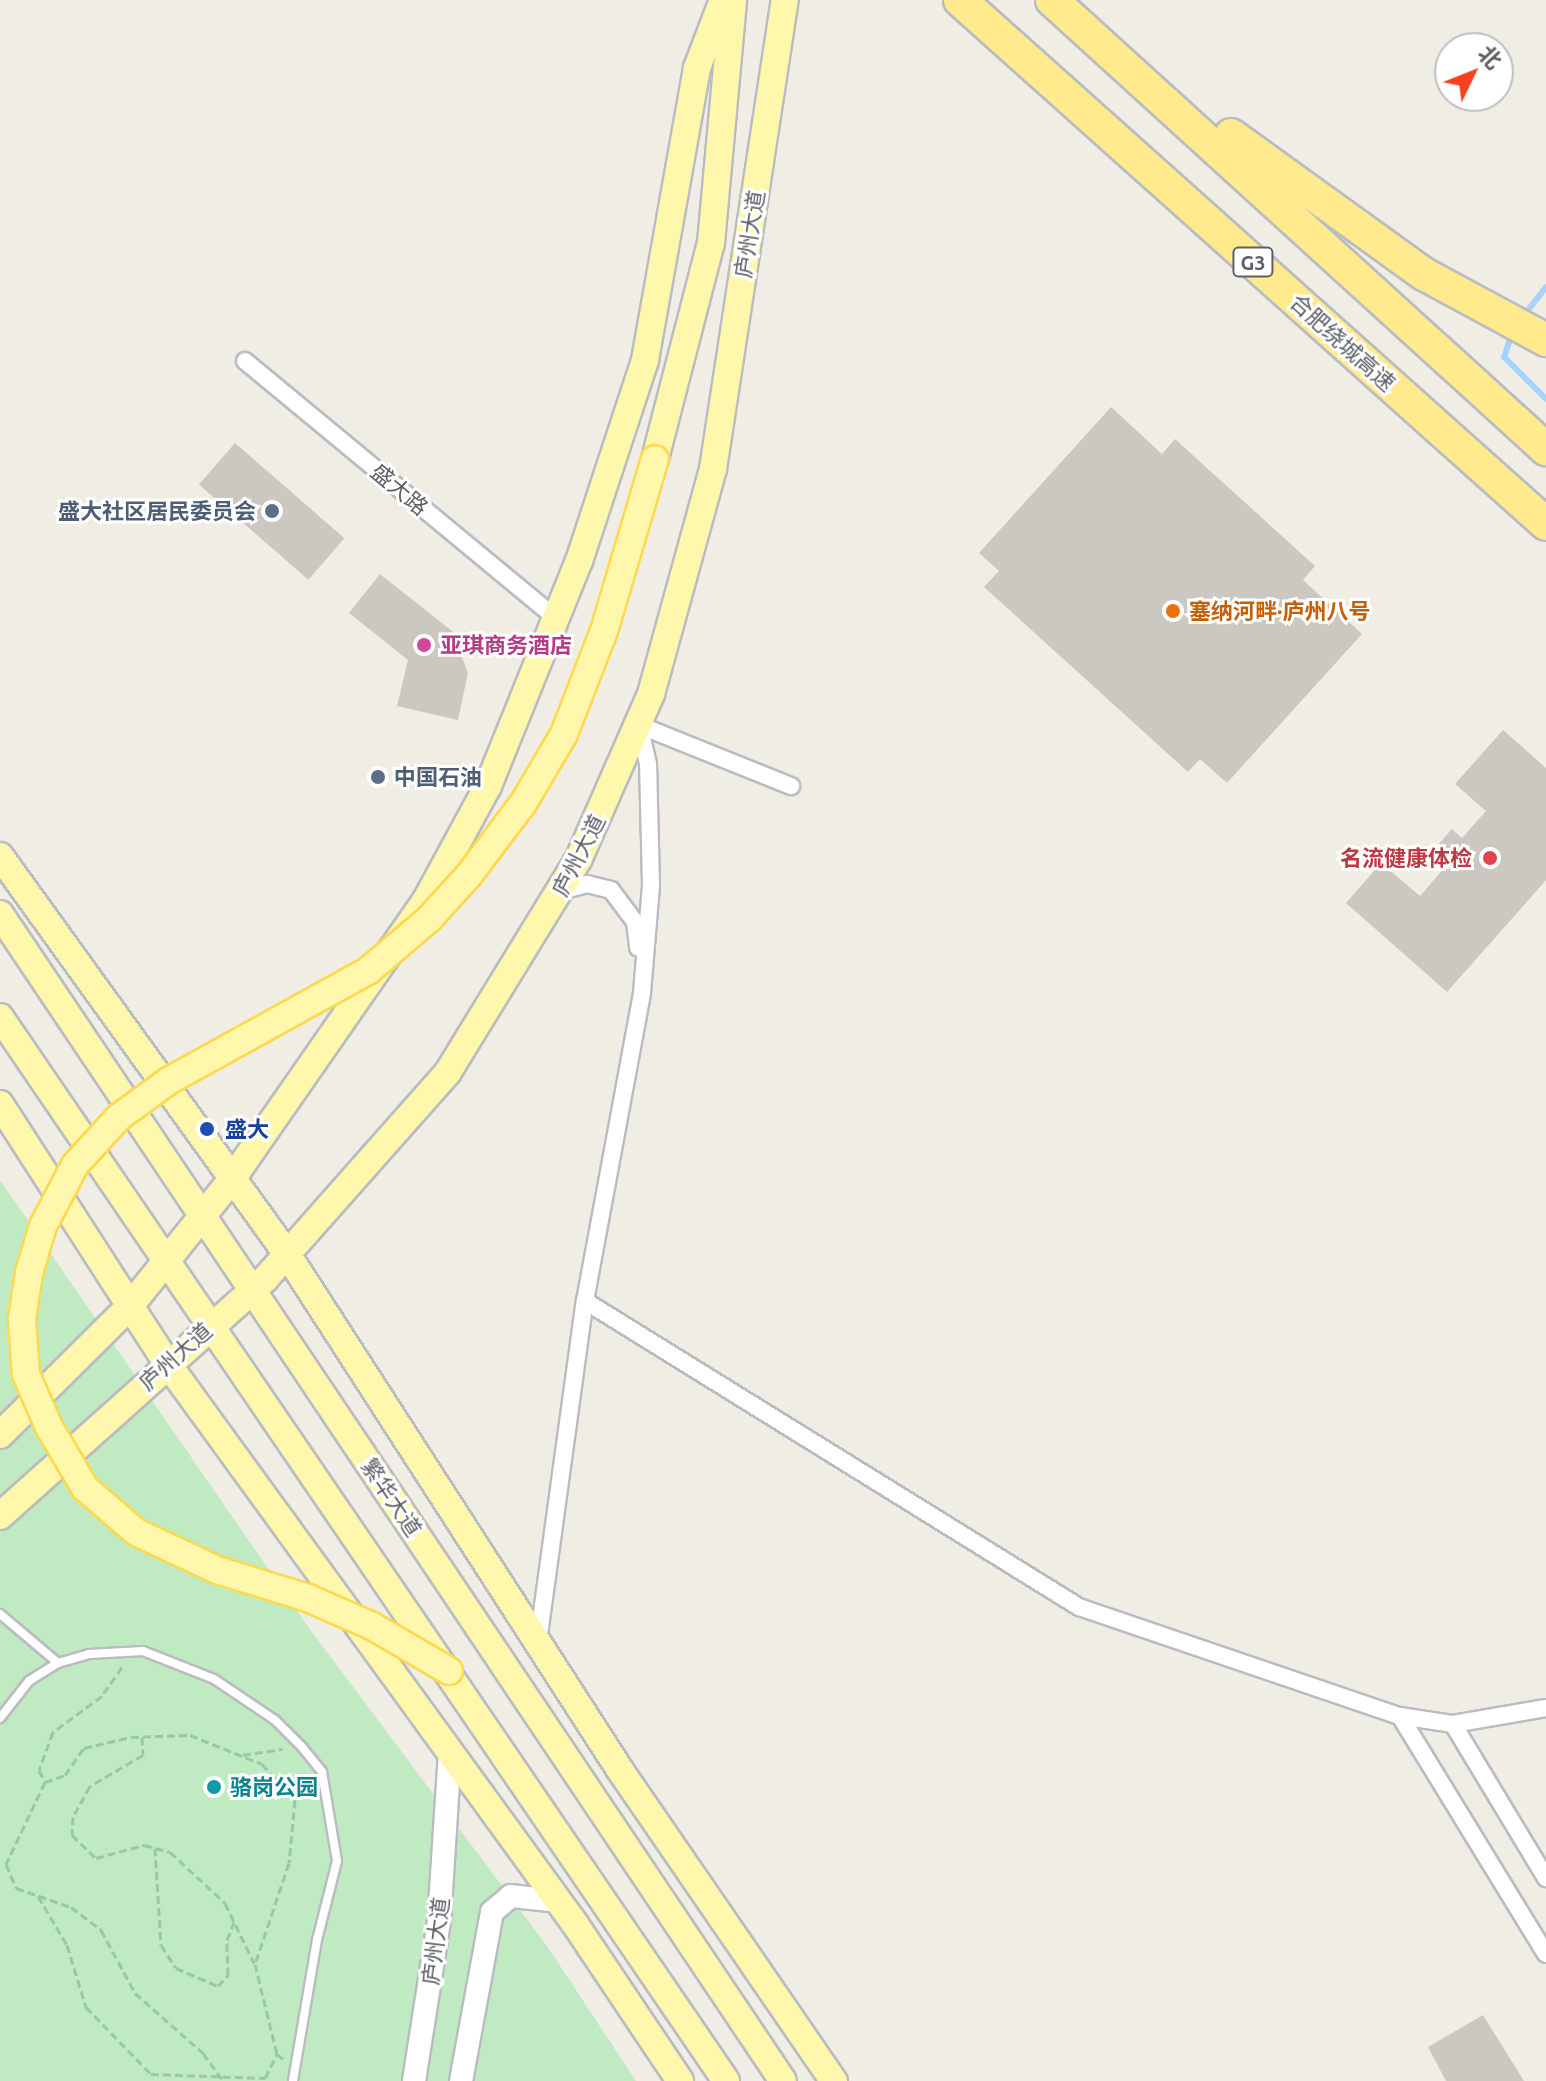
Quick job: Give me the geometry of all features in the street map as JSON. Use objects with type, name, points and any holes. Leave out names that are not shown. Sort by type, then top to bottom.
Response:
[{"type":"highway","name":"合肥绕城高速","points":[[960,0],[1546,524]]},
{"type":"highway","name":"G3","points":[[1052,0],[1546,449]]},
{"type":"highway","points":[[1065,0],[1277,173],[1424,274],[1546,340]]},
{"type":"main road","points":[[0,1435],[130,1306],[232,1179],[426,900],[488,786],[613,464],[645,360],[697,68],[723,0]]},
{"type":"main road","points":[[449,1671],[372,1626],[308,1598],[217,1570],[136,1532],[85,1488],[49,1427],[26,1374],[22,1319],[29,1273],[43,1226],[75,1165],[119,1117],[170,1080],[369,970],[429,919],[469,875],[524,802],[564,734],[604,631],[655,459],[711,243],[733,0]]},
{"type":"main road","name":"庐州大道","points":[[0,1516],[208,1326],[253,1289],[287,1254],[448,1072],[561,891],[639,725],[713,469],[785,0]]},
{"type":"main road","points":[[0,856],[287,1254],[538,1642],[834,2081]]},
{"type":"main road","name":"繁华大道","points":[[0,914],[783,2081]]},
{"type":"main road","points":[[0,1017],[726,2081]]},
{"type":"main road","points":[[0,1104],[167,1363],[558,1901],[680,2081]]},
{"type":"street","name":"盛大路","points":[[245,361],[554,617]]},
{"type":"street","points":[[639,725],[791,786]]},
{"type":"street","points":[[538,1642],[585,1301],[642,993],[651,859],[648,764],[639,725]]},
{"type":"street","points":[[561,891],[587,884],[611,890],[627,907],[635,922],[642,993]]},
{"type":"street","points":[[585,1301],[1079,1607],[1400,1716],[1453,1724],[1546,1708]]},
{"type":"street","points":[[1400,1716],[1546,1954]]},
{"type":"street","points":[[1453,1724],[1546,1878]]},
{"type":"street","name":"庐州大道","points":[[414,2081],[439,1922],[450,1752]]},
{"type":"street","points":[[461,2081],[492,1912],[511,1896],[558,1901]]},
{"type":"lane","points":[[0,1614],[58,1663]]},
{"type":"lane","points":[[0,1718],[29,1681],[58,1663],[89,1654],[134,1651],[214,1679],[275,1720],[302,1747],[322,1772],[337,1861],[293,2068],[293,2081]]},
{"type":"path","points":[[45,1782],[39,1770],[53,1732],[102,1696],[134,1651]]},
{"type":"path","points":[[222,2079],[203,2053],[135,1993],[101,1930],[71,1907],[16,1888],[6,1864],[45,1782],[65,1775],[84,1748],[142,1737],[190,1735],[262,1764],[295,1800],[289,1863],[255,1964]]},
{"type":"path","points":[[142,1737],[143,1755],[90,1786],[73,1817],[72,1835],[96,1858],[144,1845],[155,1848],[181,1862],[225,1903],[255,1964],[277,2054],[293,2068]]},
{"type":"path","points":[[239,1755],[302,1747]]},
{"type":"path","points":[[155,1848],[161,1945],[176,1968],[218,1986],[228,1975],[227,1940],[234,1922]]},
{"type":"path","points":[[38,1896],[67,1945],[86,2007],[151,2074],[222,2079],[265,2078],[277,2054]]},
{"type":"green space","name":"骆岗公园","points":[[0,1180],[309,1628],[547,1946],[636,2081],[0,2081]]},
{"type":"building","name":"塞纳河畔·庐州八号","points":[[1111,407],[1162,454],[1175,439],[1315,566],[1303,580],[1362,634],[1227,783],[1200,759],[1188,772],[984,587],[999,571],[979,553]]},
{"type":"building","name":"盛大社区居民委员会","points":[[235,443],[344,538],[308,580],[199,485]]},
{"type":"building","name":"亚琪商务酒店","points":[[380,574],[452,631],[468,673],[458,720],[397,706],[408,660],[349,613]]},
{"type":"building","name":"名流健康体检","points":[[1503,730],[1546,768],[1546,880],[1447,992],[1346,903],[1381,863],[1420,896],[1445,867],[1430,854],[1452,829],[1462,838],[1486,811],[1455,784]]},
{"type":"building","points":[[1483,2015],[1524,2081],[1446,2081],[1428,2047]]},
{"type":"waterway","points":[[1525,314],[1546,287]]},
{"type":"waterway","points":[[1511,336],[1504,357],[1546,399]]},
{"type":"place","name":"盛大社区居民委员会","points":[[272,511]]},
{"type":"place","name":"塞纳河畔·庐州八号","points":[[1173,611]]},
{"type":"place","name":"亚琪商务酒店","points":[[424,645]]},
{"type":"place","name":"中国石油","points":[[378,777]]},
{"type":"place","name":"名流健康体检","points":[[1490,858]]},
{"type":"place","name":"盛大","points":[[207,1129]]},
{"type":"place","name":"骆岗公园","points":[[214,1787]]}]
